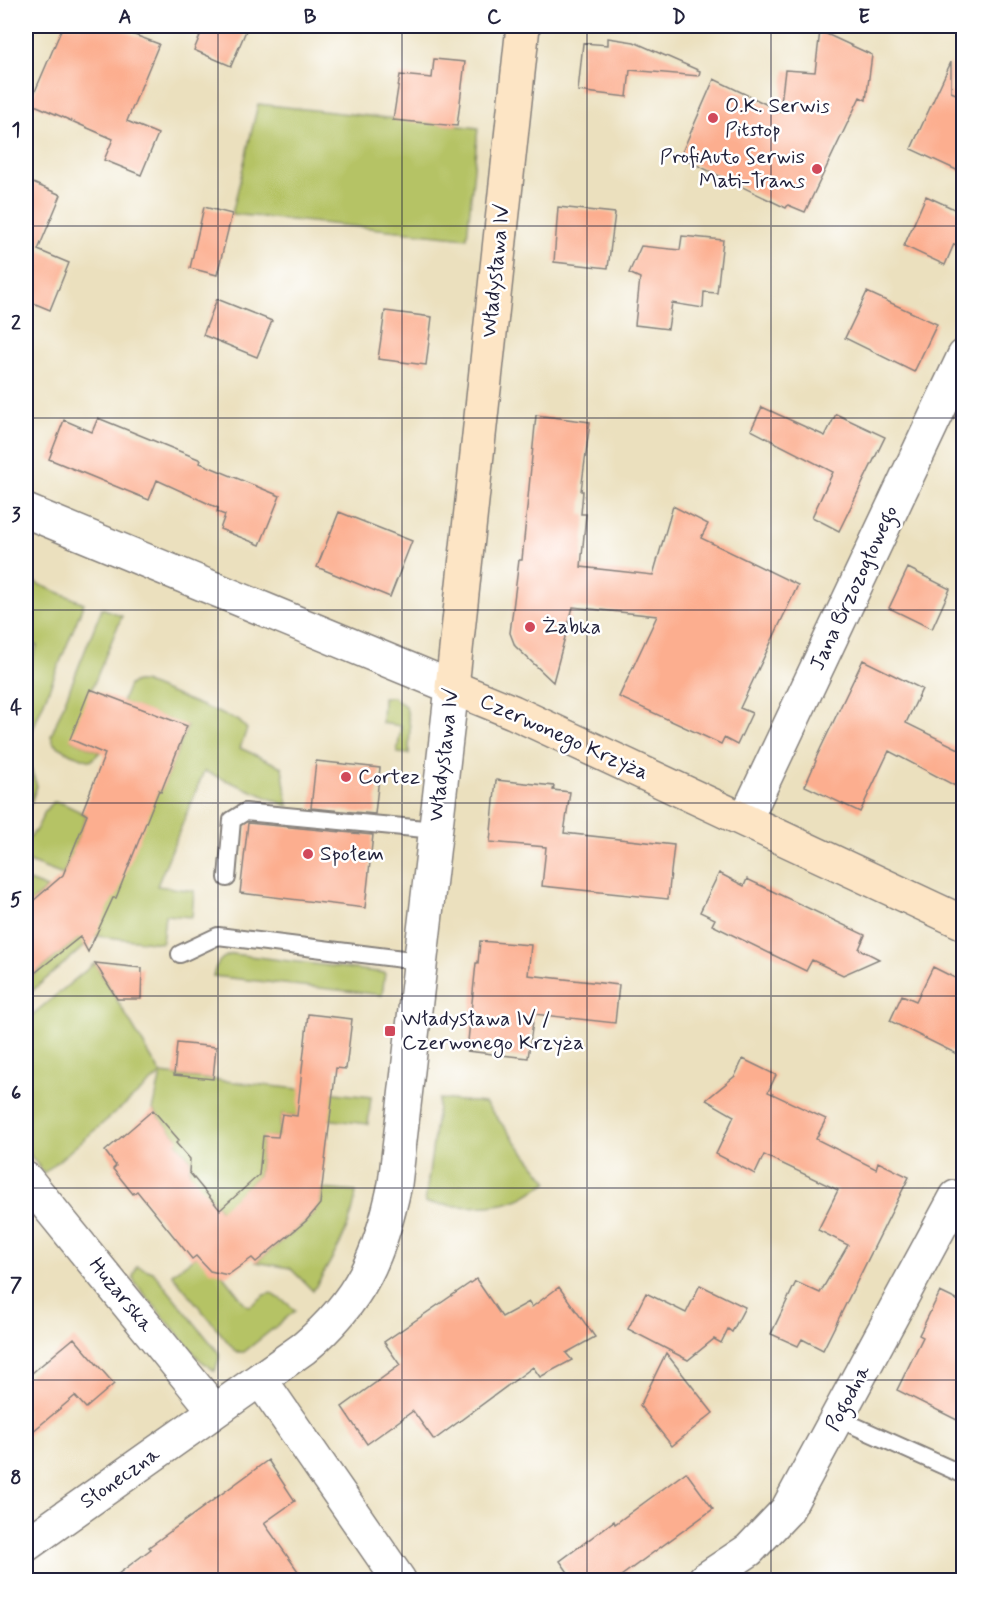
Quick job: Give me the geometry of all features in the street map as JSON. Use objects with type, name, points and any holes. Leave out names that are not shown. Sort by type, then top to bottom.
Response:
[{"type":"street","name":"Władysława IV","points":[[215,1411],[304,1348],[327,1328],[352,1297],[375,1256],[395,1184],[452,687],[523,26]]},
{"type":"street","name":"Jana Brzozogłowego","points":[[745,820],[963,356]]},
{"type":"street","name":"Czerwonego Krzyża","points":[[26,510],[513,712],[963,923]]},
{"type":"street","name":"Huzarska","points":[[26,1179],[215,1411]]},
{"type":"street","name":"Pogodna","points":[[704,1581],[749,1550],[787,1510],[956,1197],[963,1201]]},
{"type":"street","points":[[260,1379],[399,1581]]},
{"type":"street","name":"Słoneczna","points":[[26,1545],[215,1411]]},
{"type":"lane","points":[[227,878],[232,820],[245,812],[435,830]]},
{"type":"lane","points":[[180,954],[218,936],[420,961]]},
{"type":"lane","points":[[837,1418],[963,1475]]},
{"type":"green space","points":[[258,104],[478,128],[467,238],[232,214]]},
{"type":"green space","points":[[26,579],[84,603],[26,741],[26,675],[37,646],[26,641]]},
{"type":"green space","points":[[102,608],[122,616],[71,739],[100,752],[91,761],[71,754],[54,744],[51,736]]},
{"type":"green space","points":[[143,682],[239,721],[247,729],[240,748],[282,767],[288,806],[204,771],[157,886],[194,891],[192,917],[165,915],[162,943],[96,936],[26,996],[26,981],[88,930],[159,790],[161,791],[187,727],[122,702],[129,685]]},
{"type":"green space","points":[[383,697],[393,697],[406,707],[410,727],[409,754],[397,753],[401,726],[382,723]]},
{"type":"green space","points":[[26,764],[30,767],[37,786],[26,816]]},
{"type":"green space","points":[[54,802],[62,803],[87,815],[63,875],[26,861],[26,839],[35,831],[46,810]]},
{"type":"green space","points":[[26,880],[47,888],[26,907]]},
{"type":"green space","points":[[233,954],[385,973],[382,995],[213,976],[219,962]]},
{"type":"green space","points":[[95,963],[161,1074],[44,1173],[26,1150],[26,1020]]},
{"type":"green space","points":[[161,1074],[371,1097],[368,1124],[282,1114],[278,1137],[263,1137],[259,1175],[221,1211],[208,1195],[200,1201],[189,1174],[190,1159],[176,1143],[178,1139],[153,1110]]},
{"type":"green space","points":[[439,1099],[485,1103],[548,1182],[508,1203],[472,1207],[425,1203]]},
{"type":"green space","points":[[322,1189],[356,1192],[346,1231],[313,1291],[290,1268],[256,1262],[307,1221],[320,1204]]},
{"type":"green space","points":[[196,1256],[211,1260],[246,1305],[250,1306],[271,1293],[295,1311],[244,1352],[236,1352],[172,1274]]},
{"type":"green space","points":[[137,1266],[153,1272],[219,1353],[215,1371],[199,1359],[135,1283],[133,1277]]},
{"type":"building","points":[[63,26],[110,26],[159,44],[127,121],[158,134],[141,175],[104,160],[113,139],[30,103]]},
{"type":"building","points":[[204,26],[248,26],[231,66],[194,50]]},
{"type":"building","points":[[820,31],[872,55],[866,100],[860,97],[805,212],[788,205],[786,208],[680,157],[714,79],[780,111],[785,70],[815,72]]},
{"type":"building","points":[[608,38],[634,42],[700,71],[699,76],[630,70],[627,97],[578,91],[583,43],[608,45]]},
{"type":"building","points":[[434,59],[465,62],[457,126],[393,120],[400,75],[432,78]]},
{"type":"building","points":[[951,62],[951,92],[963,97],[963,173],[911,149]]},
{"type":"building","points":[[26,180],[61,195],[38,250],[69,263],[50,310],[26,300]]},
{"type":"building","points":[[926,196],[963,213],[963,248],[954,244],[945,265],[904,246]]},
{"type":"building","points":[[204,207],[232,214],[217,275],[190,268]]},
{"type":"building","points":[[558,207],[615,213],[608,268],[554,262]]},
{"type":"building","points":[[682,236],[723,240],[717,293],[704,292],[703,308],[672,303],[668,329],[635,325],[640,278],[629,273],[641,246],[680,250]]},
{"type":"building","points":[[867,292],[937,324],[914,372],[845,338]]},
{"type":"building","points":[[217,299],[272,321],[257,357],[203,335]]},
{"type":"building","points":[[385,311],[432,317],[426,365],[378,359]]},
{"type":"building","points":[[762,407],[825,436],[836,414],[885,437],[839,531],[812,517],[833,472],[751,430]]},
{"type":"building","points":[[536,415],[590,422],[581,491],[583,491],[581,514],[586,514],[581,567],[653,575],[673,506],[708,524],[701,538],[798,585],[740,708],[752,713],[737,745],[724,738],[721,744],[619,697],[657,616],[573,607],[553,682],[515,646],[510,633],[519,560],[522,560]]},
{"type":"building","points":[[98,418],[201,460],[200,463],[280,496],[260,545],[220,529],[225,515],[217,512],[218,508],[157,480],[149,500],[49,459],[64,420],[92,432]]},
{"type":"building","points":[[339,512],[412,541],[390,597],[317,567]]},
{"type":"building","points":[[908,568],[950,589],[932,629],[889,608]]},
{"type":"building","points":[[863,660],[922,689],[906,723],[963,751],[963,790],[889,751],[860,812],[805,786]]},
{"type":"building","points":[[90,689],[187,726],[116,898],[113,898],[88,952],[80,937],[26,980],[26,907],[63,875],[87,815],[82,812],[105,754],[70,739]]},
{"type":"building","name":"Cortez","points":[[316,761],[380,768],[375,814],[311,808]]},
{"type":"building","points":[[496,780],[554,786],[553,790],[570,792],[564,833],[674,845],[668,899],[542,886],[546,847],[490,842]]},
{"type":"building","name":"Społem","points":[[248,823],[373,835],[365,908],[240,893]]},
{"type":"building","points":[[719,873],[744,886],[747,879],[865,935],[859,949],[879,959],[843,975],[812,960],[806,971],[712,925],[715,919],[700,912]]},
{"type":"building","points":[[480,941],[531,945],[528,975],[619,985],[615,1023],[534,1014],[528,1058],[467,1051]]},
{"type":"building","points":[[95,963],[142,968],[141,999],[117,999]]},
{"type":"building","points":[[933,967],[963,982],[963,1057],[890,1021],[902,995],[916,1001]]},
{"type":"building","points":[[308,1014],[352,1019],[346,1069],[336,1068],[320,1204],[306,1221],[256,1262],[252,1258],[228,1275],[210,1271],[196,1256],[192,1259],[137,1191],[133,1194],[113,1169],[116,1166],[105,1151],[153,1110],[179,1140],[176,1143],[190,1159],[189,1172],[220,1210],[259,1175],[263,1136],[278,1137],[282,1114],[297,1116]]},
{"type":"building","points":[[177,1043],[216,1047],[213,1079],[174,1075]]},
{"type":"building","points":[[743,1059],[776,1075],[768,1092],[826,1119],[816,1139],[876,1169],[878,1162],[909,1177],[823,1350],[802,1339],[798,1346],[771,1334],[796,1282],[820,1293],[848,1245],[818,1230],[838,1190],[764,1155],[755,1174],[716,1154],[734,1116],[706,1100],[735,1076]]},
{"type":"building","points":[[476,1279],[502,1317],[529,1302],[532,1307],[559,1287],[595,1337],[566,1353],[572,1360],[540,1377],[533,1367],[434,1440],[413,1411],[367,1444],[342,1407],[400,1365],[384,1342]]},
{"type":"building","points":[[700,1285],[745,1307],[732,1332],[728,1329],[721,1343],[714,1339],[688,1360],[628,1329],[646,1293],[686,1313]]},
{"type":"building","points":[[940,1292],[963,1303],[963,1423],[897,1390],[923,1337],[919,1335]]},
{"type":"building","points":[[74,1338],[114,1384],[86,1408],[75,1396],[26,1437],[26,1378]]},
{"type":"building","points":[[666,1353],[713,1413],[672,1446],[640,1406]]},
{"type":"building","points":[[268,1460],[295,1501],[264,1523],[305,1581],[109,1581],[151,1549],[149,1547]]},
{"type":"building","points":[[686,1472],[713,1509],[614,1581],[574,1581],[560,1561]]},
{"type":"place","name":"O.K. Serwis Pitstop","points":[[713,118]]},
{"type":"place","name":"ProfiAuto Serwis Mati-Trans","points":[[817,169]]},
{"type":"place","name":"Żabka","points":[[530,627]]},
{"type":"place","name":"Cortez","points":[[346,777]]},
{"type":"place","name":"Społem","points":[[308,854]]},
{"type":"place","name":"Władysława IV / Czerwonego Krzyża","points":[[390,1031]]}]
